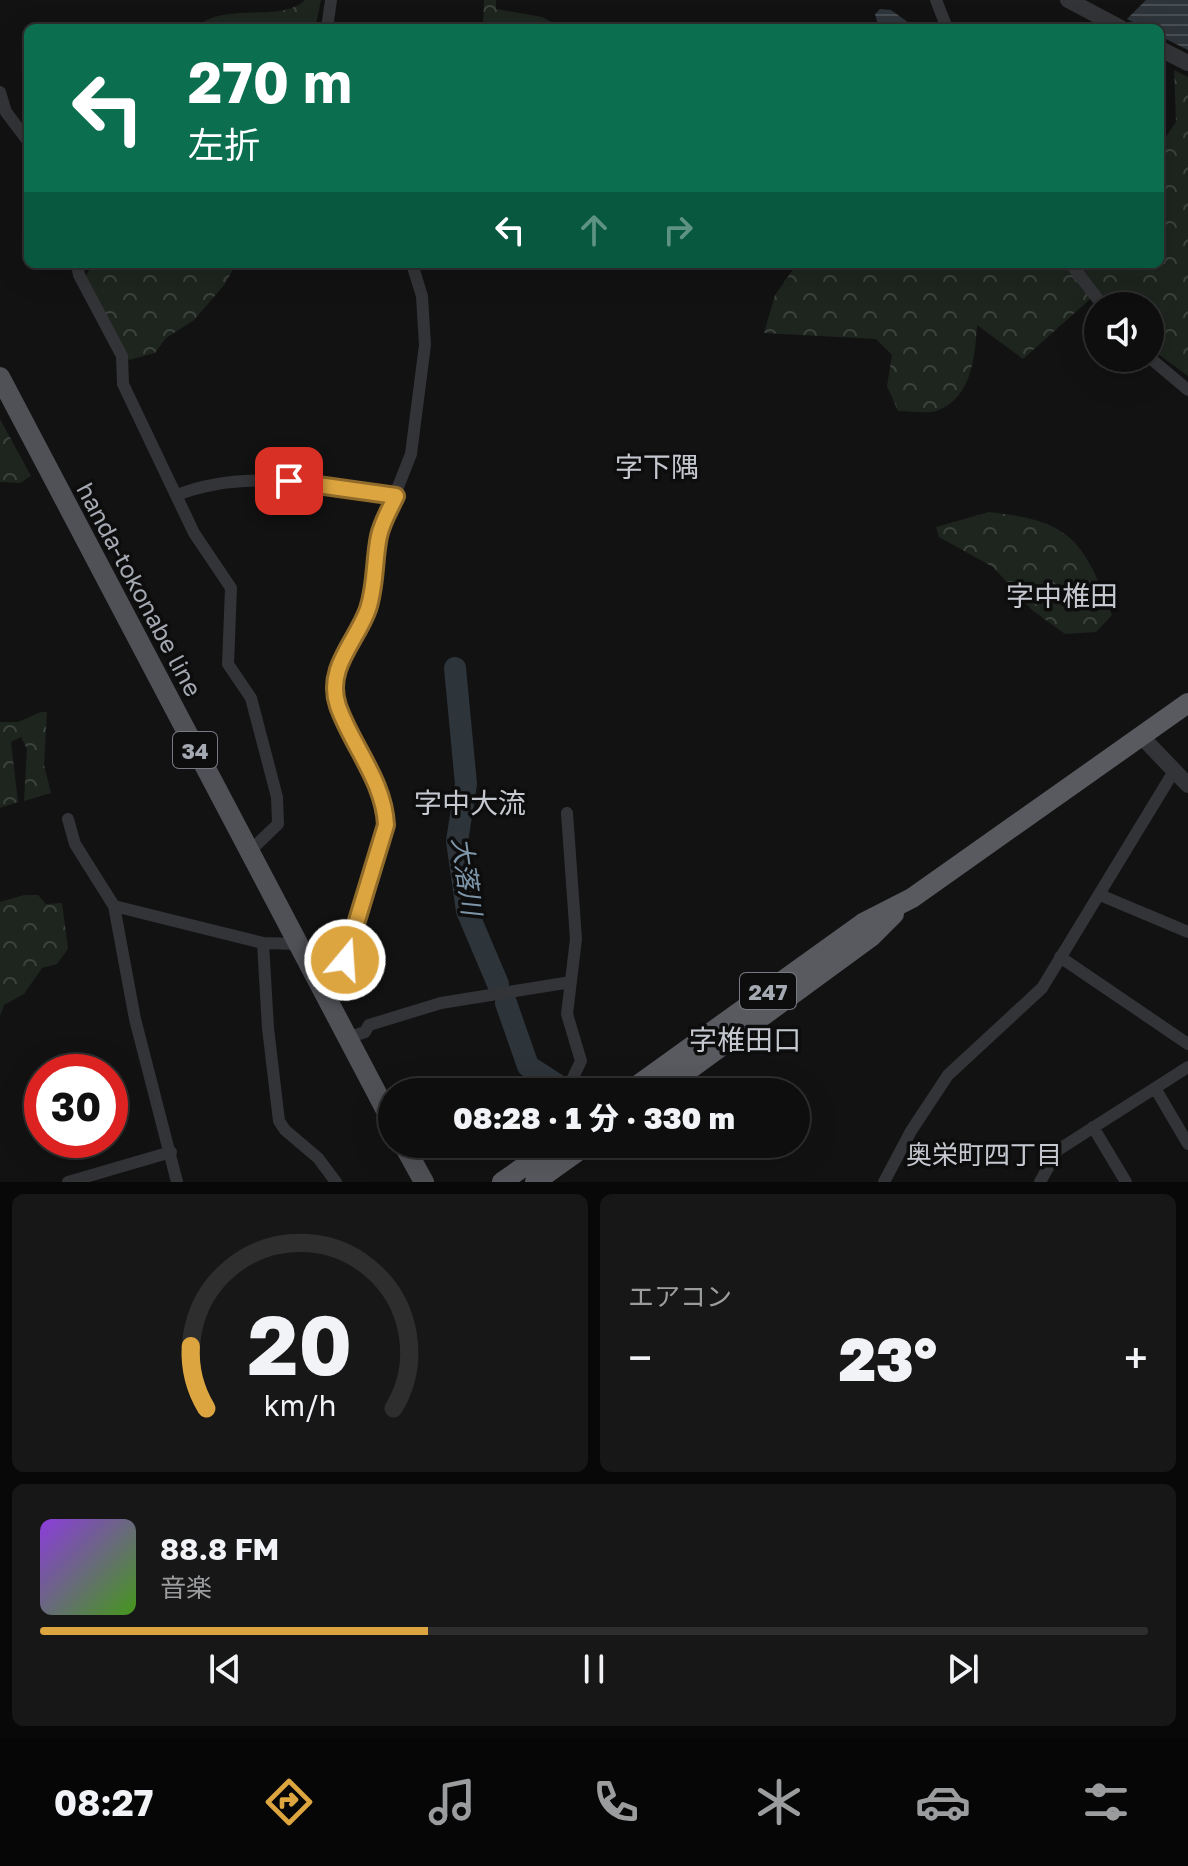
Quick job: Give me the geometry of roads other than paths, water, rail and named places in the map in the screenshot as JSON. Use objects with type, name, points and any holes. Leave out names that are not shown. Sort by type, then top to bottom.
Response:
[{"type":"highway","name":"247","points":[[647,1078],[863,923],[912,898],[1188,703]]},
{"type":"highway","name":"247","points":[[678,1078],[871,937],[912,898]]},
{"type":"highway","points":[[502,1182],[536,1158]]},
{"type":"highway","points":[[535,1182],[568,1158]]},
{"type":"main road","name":"handa-tokonabe line","points":[[0,377],[378,1096]]},
{"type":"main road","points":[[411,1158],[424,1182]]},
{"type":"street","points":[[328,24],[331,0]]},
{"type":"street","points":[[936,0],[945,24]]},
{"type":"street","points":[[1068,0],[1113,24]]},
{"type":"street","points":[[1164,51],[1188,63]]},
{"type":"street","points":[[0,92],[6,112],[24,136]]},
{"type":"street","points":[[78,268],[122,356],[123,384],[208,559],[226,577],[231,588],[228,664],[251,698],[277,797],[278,824],[249,852]]},
{"type":"street","points":[[320,983],[332,977],[345,960],[386,825],[385,813],[368,765],[338,705],[336,681],[342,657],[368,608],[379,535],[411,454],[425,345],[422,296],[413,268]]},
{"type":"street","points":[[1074,268],[1092,292]]},
{"type":"street","points":[[1164,370],[1188,390]]},
{"type":"street","points":[[177,495],[196,488],[262,478],[396,496]]},
{"type":"street","points":[[1141,736],[1188,785]]},
{"type":"street","points":[[884,1182],[911,1131],[948,1075],[967,1054],[1034,997],[1174,771]]},
{"type":"street","points":[[567,813],[576,924],[567,1014],[581,1061],[573,1078]]},
{"type":"street","points":[[68,819],[75,844],[114,906],[135,1019],[177,1182]]},
{"type":"street","points":[[1100,895],[1188,932]]},
{"type":"street","points":[[114,906],[263,943],[298,944]]},
{"type":"street","points":[[263,943],[268,1028],[279,1121],[318,1158],[336,1182]]},
{"type":"street","points":[[1060,957],[1188,1044]]},
{"type":"street","points":[[347,1038],[365,1032],[369,1025],[441,1003],[571,982]]},
{"type":"street","points":[[1041,1181],[1058,1150],[1188,1067]]},
{"type":"street","points":[[1155,1088],[1188,1144]]},
{"type":"street","points":[[1093,1127],[1126,1182]]},
{"type":"street","points":[[68,1182],[171,1152]]},
{"type":"waterway","name":"大落川","points":[[455,668],[466,784],[457,841],[467,911],[498,984]]},
{"type":"waterway","name":"大落川","points":[[506,1003],[528,1066],[547,1078]]},
{"type":"district","name":"字下隅","points":[[657,466]]},
{"type":"district","name":"字中椎田","points":[[1062,595]]},
{"type":"district","name":"字中大流","points":[[470,802]]},
{"type":"district","name":"字椎田口","points":[[745,1039]]},
{"type":"district","name":"奥栄町四丁目","points":[[984,1154]]}]
